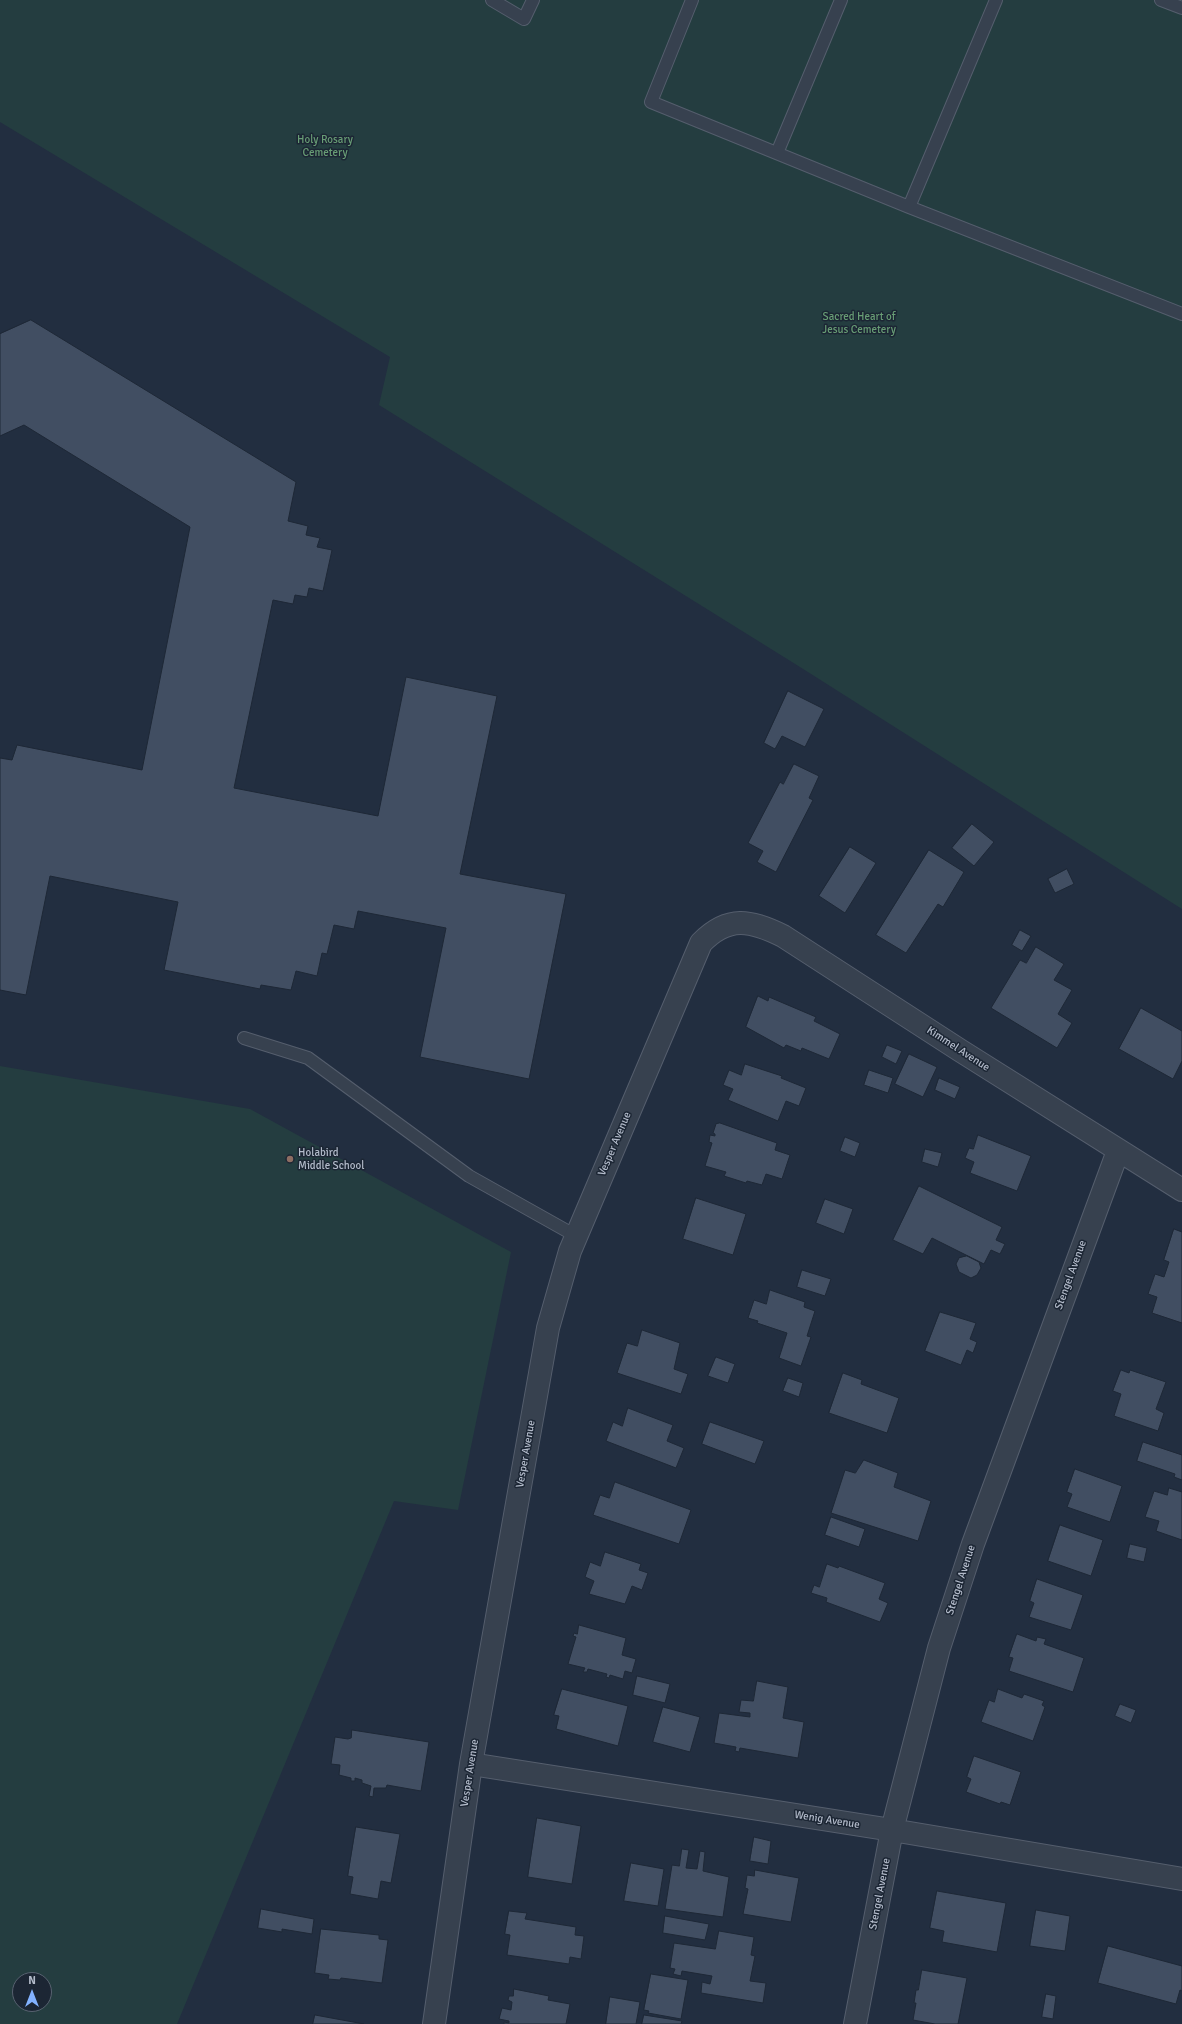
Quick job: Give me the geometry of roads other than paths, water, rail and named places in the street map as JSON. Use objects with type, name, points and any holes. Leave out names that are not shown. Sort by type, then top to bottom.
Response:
[{"type":"street","name":"Kimmel Avenue","points":[[729,924],[745,923],[765,927],[783,936],[1118,1151],[1182,1190]]},
{"type":"street","name":"Vesper Avenue","points":[[434,2024],[471,1764],[548,1328],[559,1285],[576,1236],[682,988],[692,960],[701,943],[711,932],[719,927],[729,924]]},
{"type":"street","name":"Stengel Avenue","points":[[855,2024],[892,1830],[941,1640],[973,1544],[1118,1151]]},
{"type":"street","name":"Wenig Avenue","points":[[471,1764],[892,1830],[1182,1879]]},
{"type":"lane","points":[[492,0],[524,19],[533,0]]},
{"type":"lane","points":[[692,0],[651,102],[909,207],[1182,314]]},
{"type":"lane","points":[[777,153],[840,0]]},
{"type":"lane","points":[[909,207],[996,0]]},
{"type":"lane","points":[[1161,0],[1182,8]]},
{"type":"lane","points":[[244,1038],[308,1058],[468,1176],[576,1236]]},
{"type":"place","name":"Holabird Middle School","points":[[290,1159]]},
{"type":"park label","name":"Holy Rosary Cemetery","points":[[325,146]]},
{"type":"park label","name":"Sacred Heart of Jesus Cemetery","points":[[859,323]]}]
